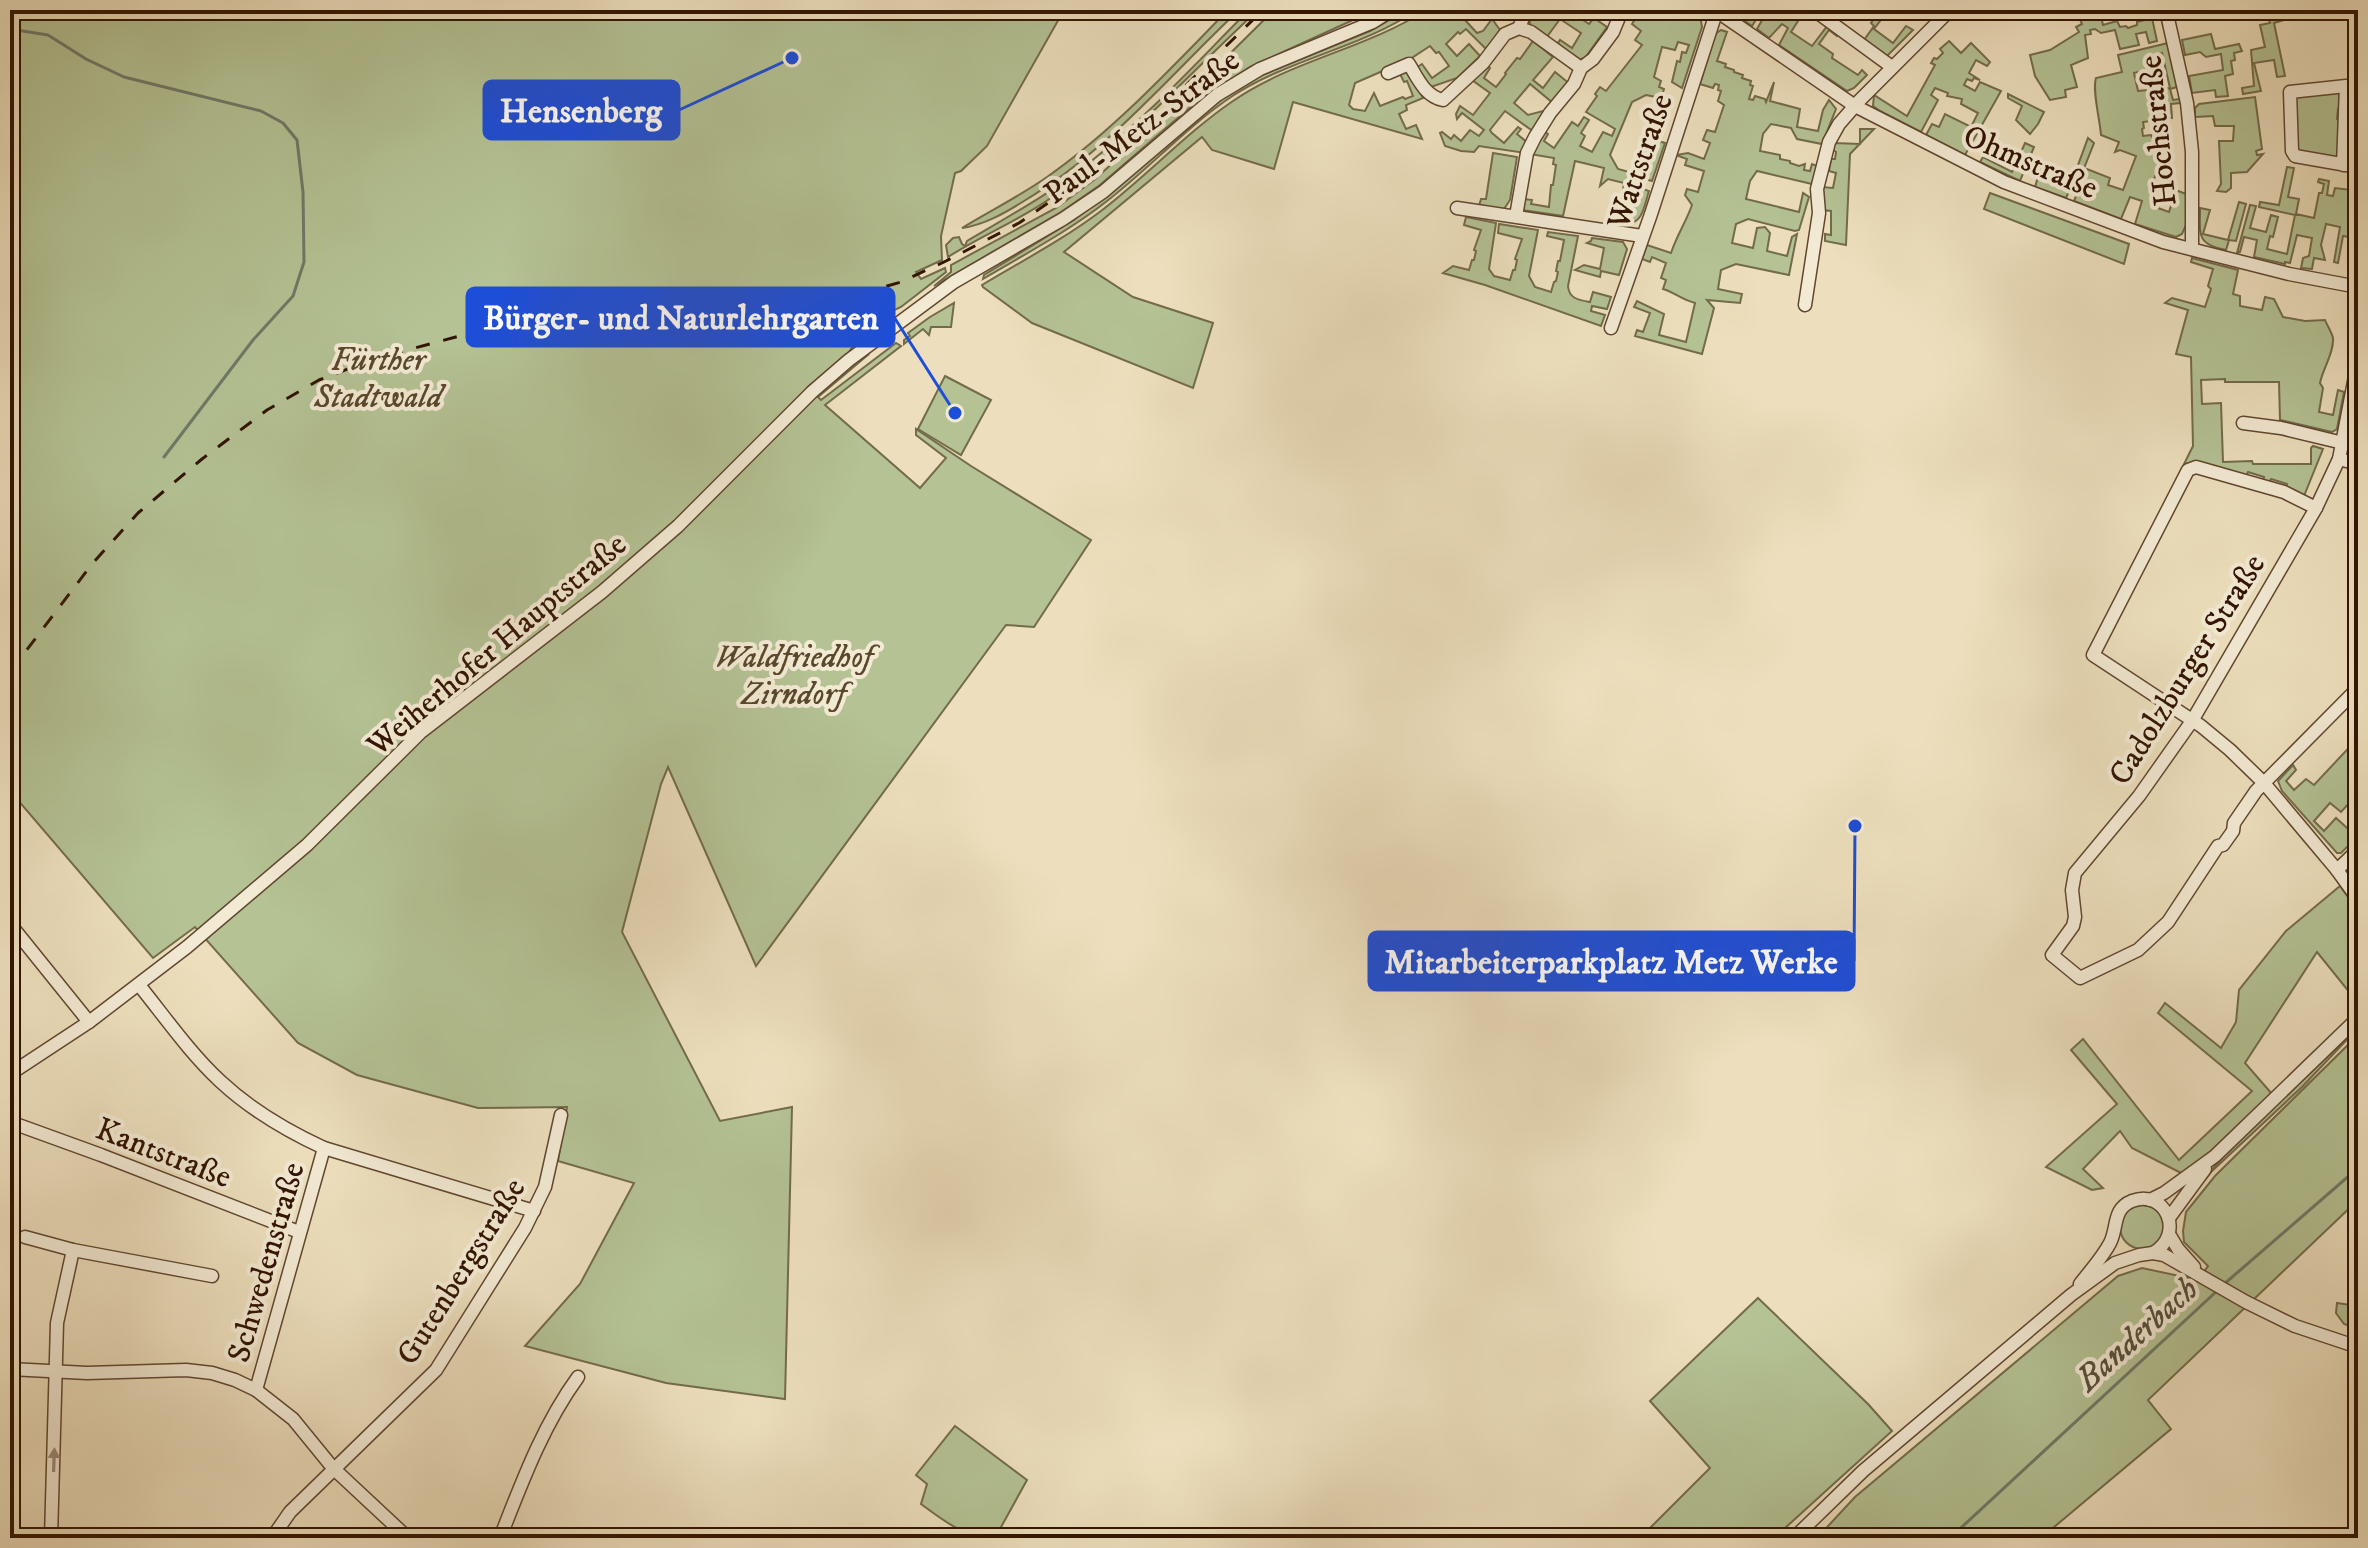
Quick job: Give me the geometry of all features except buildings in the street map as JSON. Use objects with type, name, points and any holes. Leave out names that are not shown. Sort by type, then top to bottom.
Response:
[{"type":"street","name":"Paul-Metz-Straße","points":[[928,300],[1103,192],[1217,95],[1260,69],[1373,22],[1392,10]]},
{"type":"street","points":[[1519,28],[1526,10]]},
{"type":"street","points":[[1516,216],[1527,153],[1539,128],[1574,84],[1581,68],[1593,59],[1613,32],[1622,10]]},
{"type":"street","name":"Ohmstraße","points":[[1716,10],[1855,106],[2004,182],[2163,242],[2289,274],[2358,287]]},
{"type":"street","name":"Wattstraße","points":[[1611,328],[1716,10]]},
{"type":"street","points":[[1805,305],[1819,213],[1817,189],[1829,142],[1839,124],[1855,106],[1950,10]]},
{"type":"street","name":"Hochstraße","points":[[2166,10],[2187,103],[2192,152],[2192,249]]},
{"type":"street","points":[[1818,13],[1892,67]]},
{"type":"street","points":[[1388,73],[1409,64],[1425,90],[1443,100],[1483,63],[1505,34],[1519,28],[1531,32],[1581,68]]},
{"type":"street","points":[[2343,165],[2346,86],[2290,92],[2292,151],[2295,156],[2343,165],[2358,167]]},
{"type":"street","points":[[1457,208],[1642,236]]},
{"type":"street","name":"Weiherhofer Hauptstraße","points":[[10,1074],[89,1022],[187,947],[307,845],[421,732],[602,592],[678,526],[812,392],[928,300]]},
{"type":"street","name":"Cadolzburger Straße","points":[[2264,783],[2168,922],[2138,950],[2080,978],[2052,955],[2073,926],[2075,873],[2139,796],[2192,721],[2316,508],[2339,459],[2358,361]]},
{"type":"street","points":[[2243,423],[2281,428],[2343,443]]},
{"type":"street","points":[[2339,459],[2358,464]]},
{"type":"street","points":[[2316,508],[2284,492],[2196,467],[2188,470],[2093,655],[2230,750],[2264,783],[2358,899]]},
{"type":"street","points":[[2264,783],[2358,688]]},
{"type":"street","points":[[2337,870],[2358,850]]},
{"type":"street","points":[[10,924],[89,1022]]},
{"type":"street","points":[[139,985],[188,1048],[220,1081],[274,1121],[324,1148],[534,1211]]},
{"type":"street","points":[[2150,1200],[2215,1156],[2358,1018]]},
{"type":"street","name":"Gutenbergstraße","points":[[272,1538],[290,1512],[333,1468],[430,1377],[534,1211],[545,1187],[561,1115]]},
{"type":"street","name":"Kantstraße","points":[[10,1122],[299,1232]]},
{"type":"street","name":"Schwedenstraße","points":[[256,1390],[324,1148]]},
{"type":"street","points":[[2153,1253],[2166,1242],[2169,1218],[2215,1156]]},
{"type":"street","points":[[2139,1255],[2124,1249],[2115,1232],[2115,1219],[2124,1206],[2140,1199],[2150,1200],[2158,1204],[2169,1218]]},
{"type":"street","points":[[2071,1295],[2100,1259],[2115,1232]]},
{"type":"street","points":[[2169,1234],[2201,1275]]},
{"type":"street","points":[[25,1237],[73,1250],[212,1276]]},
{"type":"street","points":[[51,1538],[57,1323],[73,1250]]},
{"type":"street","points":[[1794,1538],[1863,1471],[2071,1295],[2115,1263],[2153,1253],[2169,1258],[2295,1326],[2358,1347]]},
{"type":"street","points":[[10,1369],[55,1373],[186,1370],[235,1380],[256,1390],[293,1419],[333,1468],[408,1538]]},
{"type":"street","points":[[500,1538],[525,1474],[559,1403],[578,1377]]},
{"type":"green space","name":"Fürther Stadtwald","points":[[10,10],[1064,10],[987,146],[955,173],[941,236],[942,260],[916,272],[921,279],[945,268],[946,272],[901,307],[871,321],[872,324],[849,352],[808,387],[816,395],[853,362],[869,354],[818,397],[821,400],[896,343],[901,346],[825,405],[920,488],[946,458],[916,435],[916,429],[1091,540],[1034,627],[1006,625],[756,966],[668,767],[622,932],[720,1121],[792,1107],[785,1399],[666,1383],[525,1346],[580,1284],[634,1183],[558,1161],[567,1107],[478,1108],[357,1075],[298,1043],[195,927],[153,958],[10,791]]},
{"type":"green space","points":[[1228,10],[1239,10],[1083,160],[1009,210],[962,228],[1037,184],[1072,159],[1141,98]]},
{"type":"green space","points":[[1249,10],[1258,10],[1137,127],[1086,171],[1032,210],[948,257],[946,245],[953,238],[959,237],[965,246],[967,241],[1049,192],[1095,158],[1155,105]]},
{"type":"green space","points":[[1274,10],[1375,10],[1250,67],[1194,104],[1100,185],[1061,212],[934,286],[951,272],[951,265],[1056,208],[1094,180],[1187,96]]},
{"type":"green space","points":[[1407,10],[1417,10],[1373,34],[1279,71],[1234,95],[1201,119],[1092,212],[983,279],[984,275],[1074,220],[1216,102],[1257,77],[1370,31]]},
{"type":"green space","points":[[1426,10],[1475,10],[1465,20],[1477,33],[1483,31],[1492,19],[1500,30],[1486,49],[1466,29],[1446,44],[1457,56],[1469,44],[1480,56],[1457,78],[1428,88],[1416,68],[1422,64],[1432,78],[1449,66],[1430,46],[1410,59],[1355,83],[1349,105],[1365,111],[1374,93],[1380,106],[1413,96],[1399,72],[1404,69],[1410,73],[1423,98],[1406,105],[1407,110],[1399,114],[1406,129],[1416,125],[1422,139],[1293,102],[1274,169],[1212,150],[1202,137],[1064,252],[1133,297],[1213,323],[1193,388],[1032,323],[983,287],[1101,211],[1233,101],[1280,75],[1379,35]]},
{"type":"green space","points":[[1530,10],[1545,20],[1552,10],[1577,10],[1574,14],[1589,24],[1594,18],[1607,27],[1585,58],[1578,60],[1556,46],[1560,40],[1572,48],[1581,33],[1560,19],[1546,38],[1531,26],[1527,13]]},
{"type":"green space","points":[[1661,10],[1671,10],[1677,15],[1680,12],[1686,17],[1693,10],[1699,10],[1702,27],[1682,88],[1672,82],[1677,61],[1680,62],[1682,52],[1686,53],[1689,45],[1678,42],[1675,50],[1662,47],[1654,77],[1661,81],[1659,87],[1664,89],[1661,98],[1646,95],[1632,102],[1610,155],[1618,169],[1636,174],[1649,144],[1640,142],[1642,136],[1665,143],[1652,181],[1634,176],[1632,185],[1649,191],[1641,216],[1633,223],[1618,224],[1624,183],[1608,179],[1600,186],[1604,168],[1575,161],[1563,216],[1523,210],[1524,199],[1532,200],[1531,204],[1549,207],[1556,165],[1553,164],[1554,158],[1530,154],[1541,129],[1548,134],[1544,141],[1554,148],[1572,122],[1578,126],[1584,117],[1589,120],[1581,133],[1585,136],[1580,146],[1592,152],[1603,132],[1612,136],[1615,129],[1586,112],[1600,87],[1606,91],[1642,45],[1635,40],[1641,31],[1632,24],[1640,11],[1654,17]]},
{"type":"green space","points":[[1729,10],[1742,10],[1744,13],[1765,10],[1786,16],[1789,10],[1799,10],[1794,18],[1798,21],[1791,32],[1812,46],[1828,25],[1839,33],[1837,36],[1829,30],[1819,44],[1833,54],[1832,58],[1858,75],[1862,70],[1867,75],[1847,91],[1779,45],[1788,28],[1782,24],[1769,38],[1757,29],[1765,15],[1760,13],[1752,26]]},
{"type":"green space","points":[[1880,10],[1904,10],[1896,19],[1887,12],[1874,29],[1893,43],[1906,26],[1913,30],[1887,56],[1864,40]]},
{"type":"green space","points":[[2076,10],[2113,10],[2101,16],[2103,25],[2117,21],[2120,27],[2128,28],[2152,18],[2157,41],[2149,43],[2146,32],[2136,34],[2139,45],[2120,49],[2115,30],[2101,33],[2090,30],[2091,34],[2085,35],[2088,58],[2071,65],[2077,87],[2065,90],[2066,97],[2050,100],[2035,76],[2030,55],[2050,50],[2079,32],[2076,27],[2082,24]]},
{"type":"green space","points":[[2267,10],[2282,10],[2284,20],[2274,23],[2285,76],[2277,77],[2274,60],[2254,63],[2261,91],[2243,94],[2242,88],[2254,86],[2251,50],[2265,47],[2260,25],[2270,23]]},
{"type":"green space","points":[[1721,30],[1727,32],[1717,61],[1751,81],[1750,85],[1753,86],[1749,99],[1753,100],[1755,96],[1766,102],[1774,82],[1770,101],[1800,109],[1797,127],[1818,131],[1829,100],[1836,109],[1822,144],[1797,139],[1791,128],[1771,124],[1763,134],[1760,151],[1780,155],[1780,159],[1799,166],[1805,164],[1804,170],[1810,171],[1812,164],[1817,166],[1812,184],[1757,171],[1750,181],[1746,199],[1799,212],[1803,193],[1809,197],[1799,230],[1748,219],[1736,224],[1732,243],[1753,248],[1757,228],[1765,227],[1770,233],[1767,251],[1787,256],[1792,237],[1797,234],[1789,275],[1736,264],[1721,270],[1718,289],[1742,294],[1740,303],[1707,300],[1714,308],[1702,354],[1635,336],[1637,330],[1643,332],[1650,313],[1634,307],[1637,301],[1664,314],[1659,335],[1686,342],[1695,303],[1663,289],[1666,280],[1661,278],[1666,263],[1652,257],[1650,262],[1642,259],[1647,245],[1671,253],[1692,205],[1685,195],[1687,189],[1698,192],[1704,171],[1685,165],[1687,159],[1676,155],[1688,153],[1704,159],[1710,143],[1703,140],[1707,130],[1715,132],[1724,105],[1718,101],[1721,91],[1718,90],[1719,85],[1715,84],[1713,88],[1700,84],[1715,34]]},
{"type":"green space","points":[[2211,34],[2215,49],[2239,44],[2242,51],[2234,53],[2235,60],[2231,61],[2233,74],[2225,76],[2228,96],[2216,97],[2215,90],[2192,93],[2189,76],[2223,70],[2221,54],[2206,57],[2200,52],[2185,55],[2182,40]]},
{"type":"green space","points":[[1533,41],[1553,57],[1533,80],[1543,88],[1555,72],[1570,84],[1553,103],[1530,84],[1514,103],[1528,115],[1547,110],[1534,132],[1505,111],[1490,130],[1504,143],[1518,127],[1521,129],[1517,134],[1528,143],[1525,153],[1479,146],[1474,152],[1461,151],[1445,146],[1442,132],[1451,139],[1454,135],[1461,141],[1470,130],[1479,136],[1484,130],[1462,113],[1457,119],[1460,106],[1473,115],[1490,93],[1472,80],[1486,65],[1490,68],[1484,78],[1496,87]]},
{"type":"green space","points":[[1949,41],[1961,53],[1971,43],[1990,62],[1987,66],[1976,60],[1969,73],[1980,80],[1967,79],[1964,85],[1975,91],[1980,82],[2001,91],[1965,155],[1926,135],[1932,124],[1939,127],[1945,114],[1971,127],[1978,113],[1961,104],[1962,99],[1947,96],[1948,93],[1935,88],[1931,95],[1938,100],[1921,132],[1873,106],[1874,95],[1907,116],[1935,65],[1931,63],[1943,53],[1940,49]]},
{"type":"green space","points":[[2168,43],[2177,87],[2170,89],[2173,100],[2180,99],[2180,103],[2171,104],[2172,118],[2143,122],[2142,129],[2143,136],[2151,135],[2157,150],[2156,158],[2161,160],[2153,182],[2158,184],[2152,201],[2159,203],[2158,208],[2169,212],[2176,190],[2186,194],[2186,225],[2182,234],[2176,237],[2135,224],[2142,201],[2130,197],[2121,219],[2074,201],[2087,169],[2110,178],[2108,185],[2123,190],[2136,156],[2120,150],[2115,152],[2119,142],[2101,135],[2096,78],[2122,72],[2118,55]],"holes":[[[2162,53],[2170,88],[2138,91],[2134,73],[2151,69],[2149,56]]]},
{"type":"green space","points":[[2342,90],[2342,110],[2338,109],[2337,119],[2341,123],[2339,158],[2295,152],[2296,96]]},
{"type":"green space","points":[[2008,94],[2044,112],[2030,134],[2016,120],[2022,106],[2008,98]]},
{"type":"green space","points":[[2255,97],[2262,149],[2256,151],[2257,155],[2263,154],[2247,172],[2231,173],[2231,188],[2226,192],[2217,191],[2221,184],[2219,141],[2233,141],[2234,126],[2215,126],[2213,116],[2195,117],[2195,108],[2199,104]]},
{"type":"green space","points":[[1860,129],[1874,129],[1860,144]]},
{"type":"green space","points":[[2088,138],[2094,143],[2075,191],[2070,189],[2066,198],[2035,187],[2042,164],[2056,169],[2051,182],[2064,187],[2071,184]]},
{"type":"green space","points":[[1834,143],[1860,144],[1850,154],[1846,245],[1825,241],[1825,234],[1831,235],[1831,211],[1823,210],[1822,187],[1833,188],[1836,173],[1829,171],[1831,159],[1835,159]]},
{"type":"green space","points":[[2025,143],[2034,147],[2020,181],[1980,162],[1983,157],[2012,172]]},
{"type":"green space","points":[[1493,153],[1517,157],[1510,200],[1504,209],[1479,206],[1481,199],[1486,199]]},
{"type":"green space","points":[[2287,167],[2294,168],[2288,197],[2299,199],[2296,214],[2314,218],[2324,184],[2318,182],[2319,179],[2329,181],[2327,195],[2333,196],[2335,188],[2351,190],[2355,171],[2358,171],[2358,243],[2355,238],[2343,236],[2338,263],[2334,262],[2340,227],[2326,224],[2321,245],[2325,260],[2314,258],[2312,269],[2301,268],[2303,258],[2309,256],[2312,238],[2297,235],[2290,263],[2285,264],[2254,257],[2257,240],[2244,237],[2237,253],[2250,205],[2256,206],[2250,228],[2266,232],[2271,215],[2278,217],[2267,249],[2287,254],[2295,215],[2259,207],[2260,202],[2279,205]]},
{"type":"green space","points":[[1990,193],[2129,244],[2124,264],[1984,209]]},
{"type":"green space","points":[[2239,202],[2246,204],[2236,241],[2229,240],[2226,250],[2209,245],[2200,232],[2200,208],[2210,210],[2203,234],[2228,240]]},
{"type":"green space","points":[[1466,217],[1496,223],[1489,269],[1494,276],[1510,280],[1522,239],[1498,233],[1499,224],[1538,230],[1529,276],[1535,287],[1551,292],[1564,240],[1547,236],[1548,232],[1578,236],[1568,286],[1570,294],[1590,302],[1593,292],[1611,297],[1607,309],[1592,306],[1591,311],[1605,315],[1601,326],[1443,273],[1453,266],[1469,270],[1474,260],[1481,230],[1464,225]]},
{"type":"green space","points":[[1592,238],[1623,242],[1627,249],[1619,275],[1601,271],[1600,277],[1575,270],[1584,265],[1600,269],[1604,248],[1587,243]]},
{"type":"green space","points":[[2192,258],[2238,270],[2233,294],[2240,296],[2240,306],[2262,310],[2265,297],[2274,299],[2283,317],[2305,321],[2325,320],[2331,331],[2333,344],[2320,383],[2323,388],[2319,412],[2333,415],[2338,390],[2344,392],[2337,429],[2332,432],[2280,420],[2279,382],[2201,380],[2202,404],[2221,403],[2223,462],[2311,464],[2311,448],[2323,449],[2304,496],[2285,488],[2287,484],[2271,479],[2269,483],[2263,482],[2264,477],[2248,472],[2246,477],[2196,463],[2184,464],[2193,446],[2191,357],[2176,354],[2188,310],[2165,303],[2172,298],[2205,307],[2213,269],[2191,262]]},
{"type":"green space","points":[[954,303],[951,327],[931,327],[929,335],[923,329],[904,344],[910,336],[908,333]]},
{"type":"green space","points":[[945,376],[991,400],[961,455],[918,429]]},
{"type":"green space","points":[[2358,738],[2358,785],[2354,790],[2358,794],[2358,805],[2352,800],[2341,812],[2330,803],[2314,821],[2324,831],[2336,818],[2357,837],[2341,853],[2337,853],[2282,791],[2278,781],[2293,765],[2296,770],[2286,781],[2294,790],[2306,779],[2314,785]]},
{"type":"green space","points":[[2340,886],[2358,911],[2358,1003],[2317,952],[2245,1063],[2272,1094],[2183,1174],[2132,1148],[2120,1131],[2083,1169],[2103,1188],[2092,1190],[2046,1167],[2117,1104],[2071,1050],[2083,1039],[2179,1160],[2252,1091],[2158,1013],[2165,1003],[2221,1048],[2236,1022],[2239,990],[2286,931]]},
{"type":"green space","points":[[2358,1028],[2302,1087],[2211,1172],[2186,1203],[2204,1179],[2245,1133]]},
{"type":"green space","points":[[2358,1035],[2358,1200],[2148,1400],[2171,1429],[2041,1538],[1817,1538],[1855,1497],[2118,1276],[2142,1268],[2198,1280],[2208,1266],[2184,1242],[2186,1212],[2215,1176]]},
{"type":"green space","points":[[2142,1205],[2158,1211],[2164,1227],[2158,1243],[2142,1249],[2126,1243],[2120,1227],[2126,1211]]},
{"type":"green space","points":[[1758,1298],[1892,1431],[1774,1538],[1640,1538],[1710,1468],[1650,1401]]},
{"type":"green space","points":[[2337,1303],[2358,1306],[2358,1329],[2344,1324],[2336,1313]]},
{"type":"green space","points":[[955,1426],[1027,1480],[995,1538],[964,1532],[921,1504],[927,1484],[916,1475]]},
{"type":"waterway","points":[[10,29],[48,35],[86,59],[124,77],[261,111],[283,123],[297,140],[303,192],[304,262],[293,296],[253,340],[164,457]]},
{"type":"waterway","name":"Banderbach","points":[[2223,1285],[2358,1168]]},
{"type":"waterway","name":"Banderbach","points":[[1950,1538],[2218,1290]]},
{"type":"railway","points":[[10,672],[92,564],[138,513],[267,410],[319,380],[374,359],[505,327],[603,317],[792,309],[901,282],[1019,223],[1081,180],[1139,131],[1263,10]]},
{"type":"place","name":"Hensenberg","points":[[792,58]]},
{"type":"place","name":"Bürger- und Naturlehrgarten","points":[[955,413]]},
{"type":"place","name":"Mitarbeiterparkplatz Metz Werke","points":[[1855,826]]},
{"type":"park label","name":"Waldfriedhof Zirndorf","points":[[794,674]]}]
